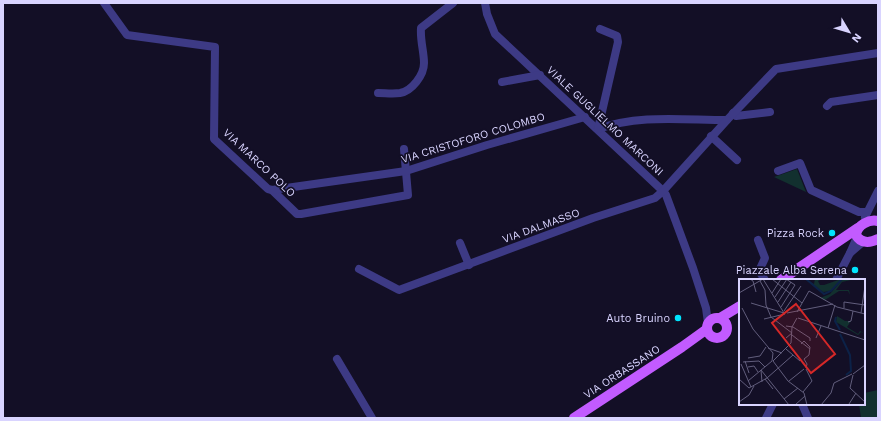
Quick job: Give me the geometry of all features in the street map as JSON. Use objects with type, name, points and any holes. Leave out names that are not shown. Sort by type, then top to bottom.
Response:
[{"type":"main road","points":[[783,279],[840,240],[861,232],[877,220]]},
{"type":"main road","points":[[861,232],[870,242],[878,239]]},
{"type":"main road","name":"VIA ORBASSANO","points":[[574,418],[715,325],[739,307]]},
{"type":"main road","name":"VIA ORBASSANO","points":[[715,325],[731,319],[739,313]]},
{"type":"street","name":"VIA MARCO POLO","points":[[104,3],[128,36],[215,47],[214,138],[297,214],[408,195],[404,149]]},
{"type":"street","points":[[378,93],[401,93],[416,82],[422,72],[424,63],[421,28],[454,3]]},
{"type":"street","name":"VIALE GUGLIELMO MARCONI","points":[[485,3],[487,14],[495,34],[663,191],[715,325]]},
{"type":"street","points":[[598,129],[618,42],[617,36],[600,29]]},
{"type":"street","name":"VIA DALMASSO","points":[[359,269],[399,290],[593,218],[655,198],[663,191],[711,136],[776,69],[878,53]]},
{"type":"street","points":[[502,82],[540,75]]},
{"type":"street","points":[[827,106],[831,102],[878,95]]},
{"type":"street","points":[[733,113],[736,116],[770,112]]},
{"type":"street","name":"VIA CRISTOFORO COLOMBO","points":[[272,190],[406,171],[487,145],[585,117]]},
{"type":"street","points":[[598,129],[613,123],[647,119],[727,120]]},
{"type":"street","points":[[711,136],[737,160]]},
{"type":"street","points":[[778,171],[800,163],[811,190],[859,212],[867,212],[877,220]]},
{"type":"street","points":[[837,279],[861,232],[867,212],[878,191]]},
{"type":"street","points":[[758,240],[765,258],[759,271],[764,279]]},
{"type":"street","points":[[460,243],[469,265]]},
{"type":"street","points":[[337,359],[372,418]]},
{"type":"street","points":[[766,418],[772,405]]},
{"type":"street","points":[[802,405],[808,418]]},
{"type":"green space","points":[[797,169],[806,192],[774,177]]},
{"type":"green space","points":[[878,390],[878,418],[861,418],[859,405],[865,405],[865,393]]},
{"type":"place","name":"Pizza Rock","points":[[832,233]]},
{"type":"place","name":"Piazzale Alba Serena","points":[[855,270]]},
{"type":"place","name":"Auto Bruino","points":[[678,318]]}]
